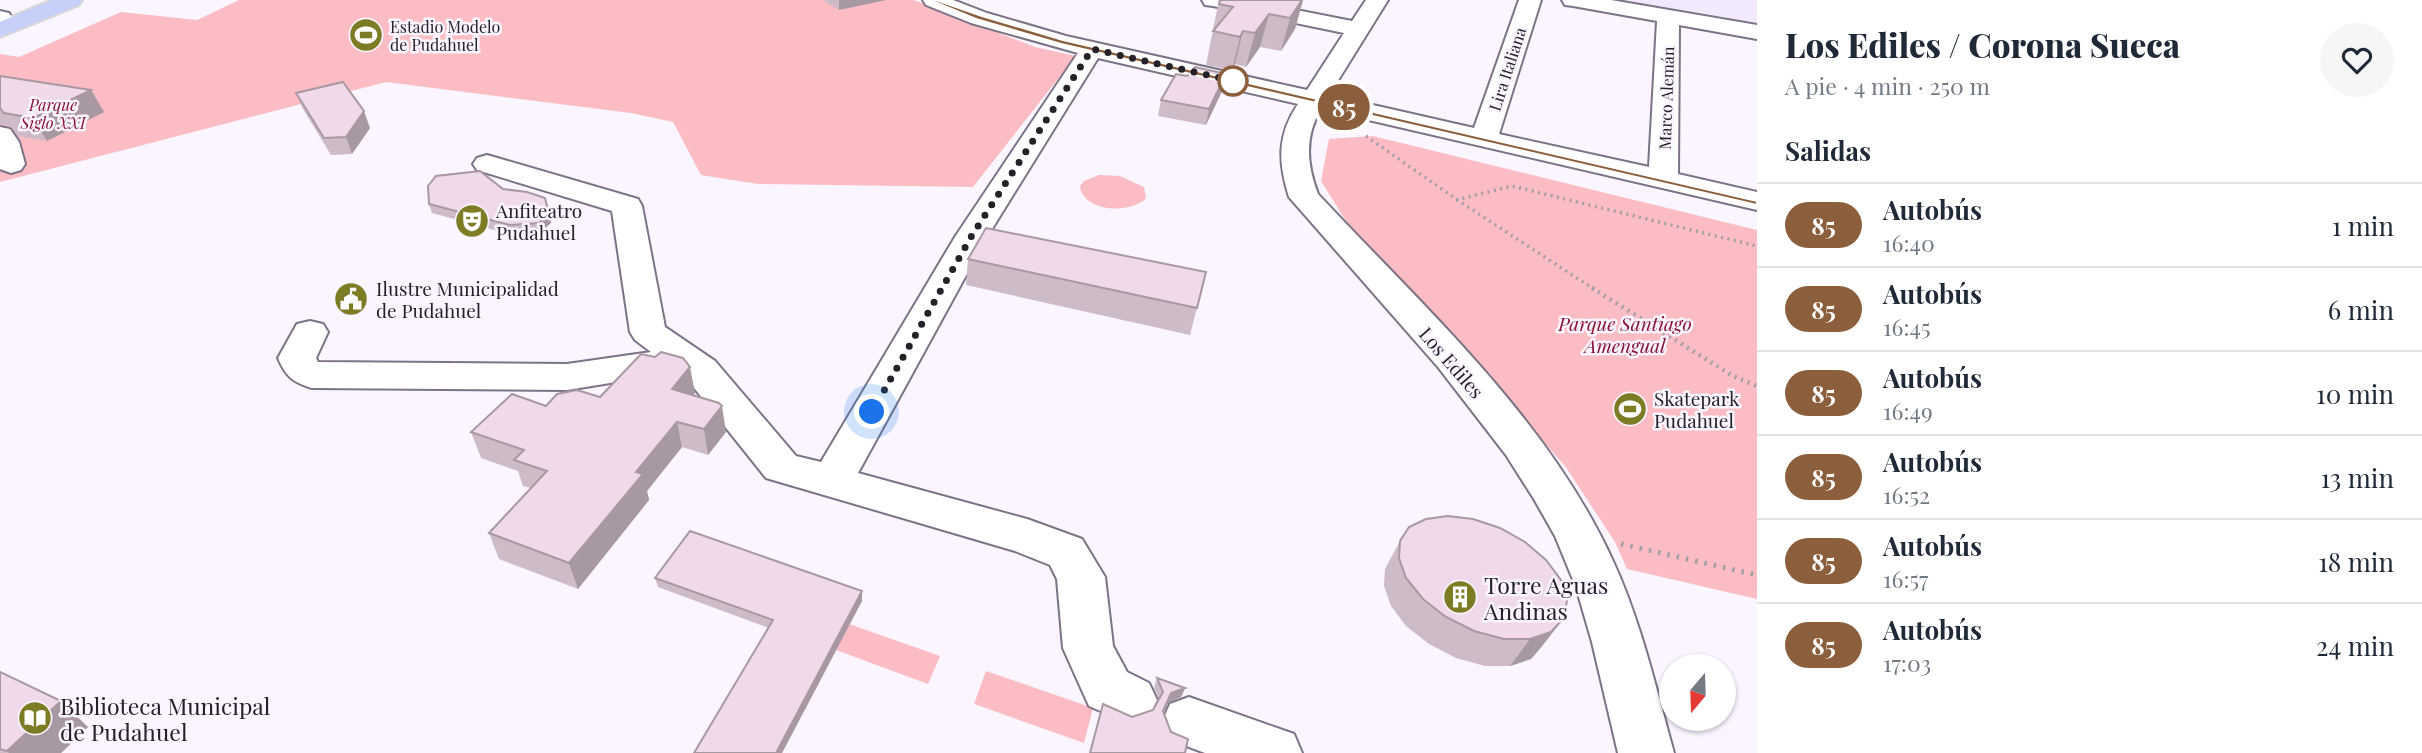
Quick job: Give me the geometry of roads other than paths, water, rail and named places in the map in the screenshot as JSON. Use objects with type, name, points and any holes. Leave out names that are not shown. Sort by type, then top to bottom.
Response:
[{"type":"main road","points":[[0,21],[46,0]]},
{"type":"main road","points":[[0,21],[71,0]]},
{"type":"street","name":"Los Ediles","points":[[1377,0],[1311,99],[1294,138],[1296,174],[1304,197],[1441,349],[1531,456],[1578,536],[1609,610],[1646,753]]},
{"type":"street","name":"Lira Italiana","points":[[1484,139],[1530,0]]},
{"type":"street","points":[[1573,0],[1757,32]]},
{"type":"street","points":[[938,1],[1001,25],[1092,49],[1757,201]]},
{"type":"street","points":[[1219,1],[1358,29]]},
{"type":"street","name":"Marco Alemán","points":[[1663,180],[1668,16]]},
{"type":"street","points":[[831,482],[971,237],[1092,49]]},
{"type":"street","points":[[0,135],[5,142],[11,164]]},
{"type":"street","points":[[487,164],[627,206],[648,332],[701,370],[781,467],[1027,537],[1066,552],[1081,577],[1088,648],[1108,689],[1130,700]]},
{"type":"street","points":[[971,237],[1007,245]]},
{"type":"street","points":[[310,332],[297,358],[302,370],[312,375],[567,377],[684,358]]},
{"type":"street","points":[[1189,722],[1274,753]]},
{"type":"place","name":"Estadio Modelo de Pudahuel","points":[[366,35]]},
{"type":"place","name":"Anfiteatro Pudahuel","points":[[472,221]]},
{"type":"place","name":"Ilustre Municipalidad de Pudahuel","points":[[351,299]]},
{"type":"place","name":"Skatepark Pudahuel","points":[[1630,409]]},
{"type":"place","name":"Torre Aguas Andinas","points":[[1460,597]]},
{"type":"place","name":"Biblioteca Municipal de Pudahuel","points":[[35,718]]},
{"type":"park label","name":"Parque Siglo XXI","points":[[53,113]]},
{"type":"park label","name":"Parque Santiago Amengual","points":[[1625,334]]}]
